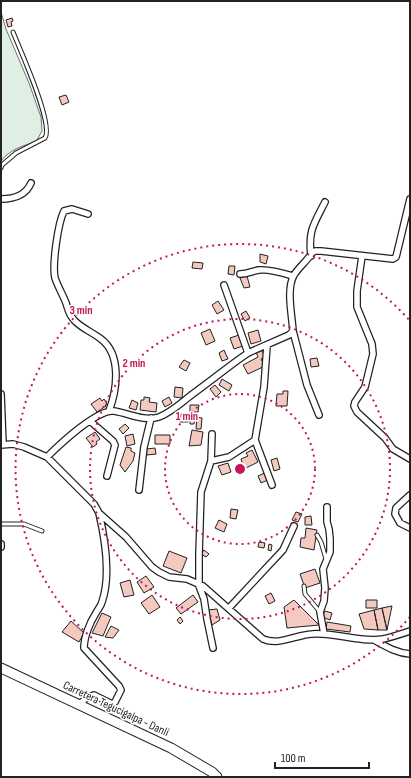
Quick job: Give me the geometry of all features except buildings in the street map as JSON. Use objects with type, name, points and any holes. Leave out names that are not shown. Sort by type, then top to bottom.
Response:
[{"type":"highway","name":"Carretera Tegucigalpa - Danli","points":[[1,668],[171,748],[212,772],[217,777]]},
{"type":"street","points":[[1,199],[18,196],[28,190],[31,183]]},
{"type":"street","points":[[319,415],[307,385],[293,331],[290,290],[293,276],[315,251],[388,260],[393,259],[396,257],[410,199]]},
{"type":"street","points":[[310,256],[310,235],[312,227],[325,202]]},
{"type":"street","points":[[88,214],[72,209],[64,211],[58,236],[55,276],[72,319],[102,340],[113,356],[116,378],[115,395],[109,411]]},
{"type":"street","points":[[362,256],[357,291],[357,307],[372,344],[373,354],[365,387],[354,406],[357,412],[386,438],[394,449],[410,459]]},
{"type":"street","points":[[240,274],[248,274],[261,270],[293,276]]},
{"type":"street","points":[[224,285],[248,354]]},
{"type":"street","points":[[47,457],[62,442],[101,413],[109,411],[151,418],[165,414],[238,360],[248,354],[286,338],[293,331]]},
{"type":"street","points":[[267,346],[264,387],[255,440],[272,485]]},
{"type":"street","points":[[1,394],[2,445],[13,444],[24,446],[47,457],[94,504],[99,513],[126,537],[152,567],[169,577],[187,579],[199,586],[203,586],[263,639],[269,642],[286,640],[310,634],[383,639],[410,631]]},
{"type":"street","points":[[139,490],[144,447],[151,418]]},
{"type":"street","points":[[90,422],[113,441],[115,445],[107,476]]},
{"type":"street","points":[[212,434],[211,461],[202,492],[200,517],[199,586],[204,599],[214,648]]},
{"type":"street","points":[[211,461],[229,458],[255,440]]},
{"type":"street","points":[[410,495],[396,508],[395,514],[400,523],[410,528]]},
{"type":"street","points":[[324,634],[320,612],[324,601],[323,570],[330,552],[327,507]]},
{"type":"street","points":[[79,705],[86,698],[94,695],[112,704],[115,702],[121,690],[84,648],[88,630],[102,602],[106,578],[107,561],[99,513]]},
{"type":"street","points":[[229,608],[283,550],[294,526]]},
{"type":"street","points":[[373,639],[386,647],[410,654]]},
{"type":"lane","points":[[1,168],[2,165],[16,154],[44,138],[47,132],[42,109],[13,32]]},
{"type":"lane","points":[[1,524],[24,524],[42,532]]},
{"type":"lane","points":[[317,535],[327,560]]},
{"type":"lane","points":[[304,586],[304,594],[317,606],[320,612]]},
{"type":"green space","points":[[1,12],[6,29],[29,83],[41,117],[42,131],[36,142],[12,151],[1,161]]}]
